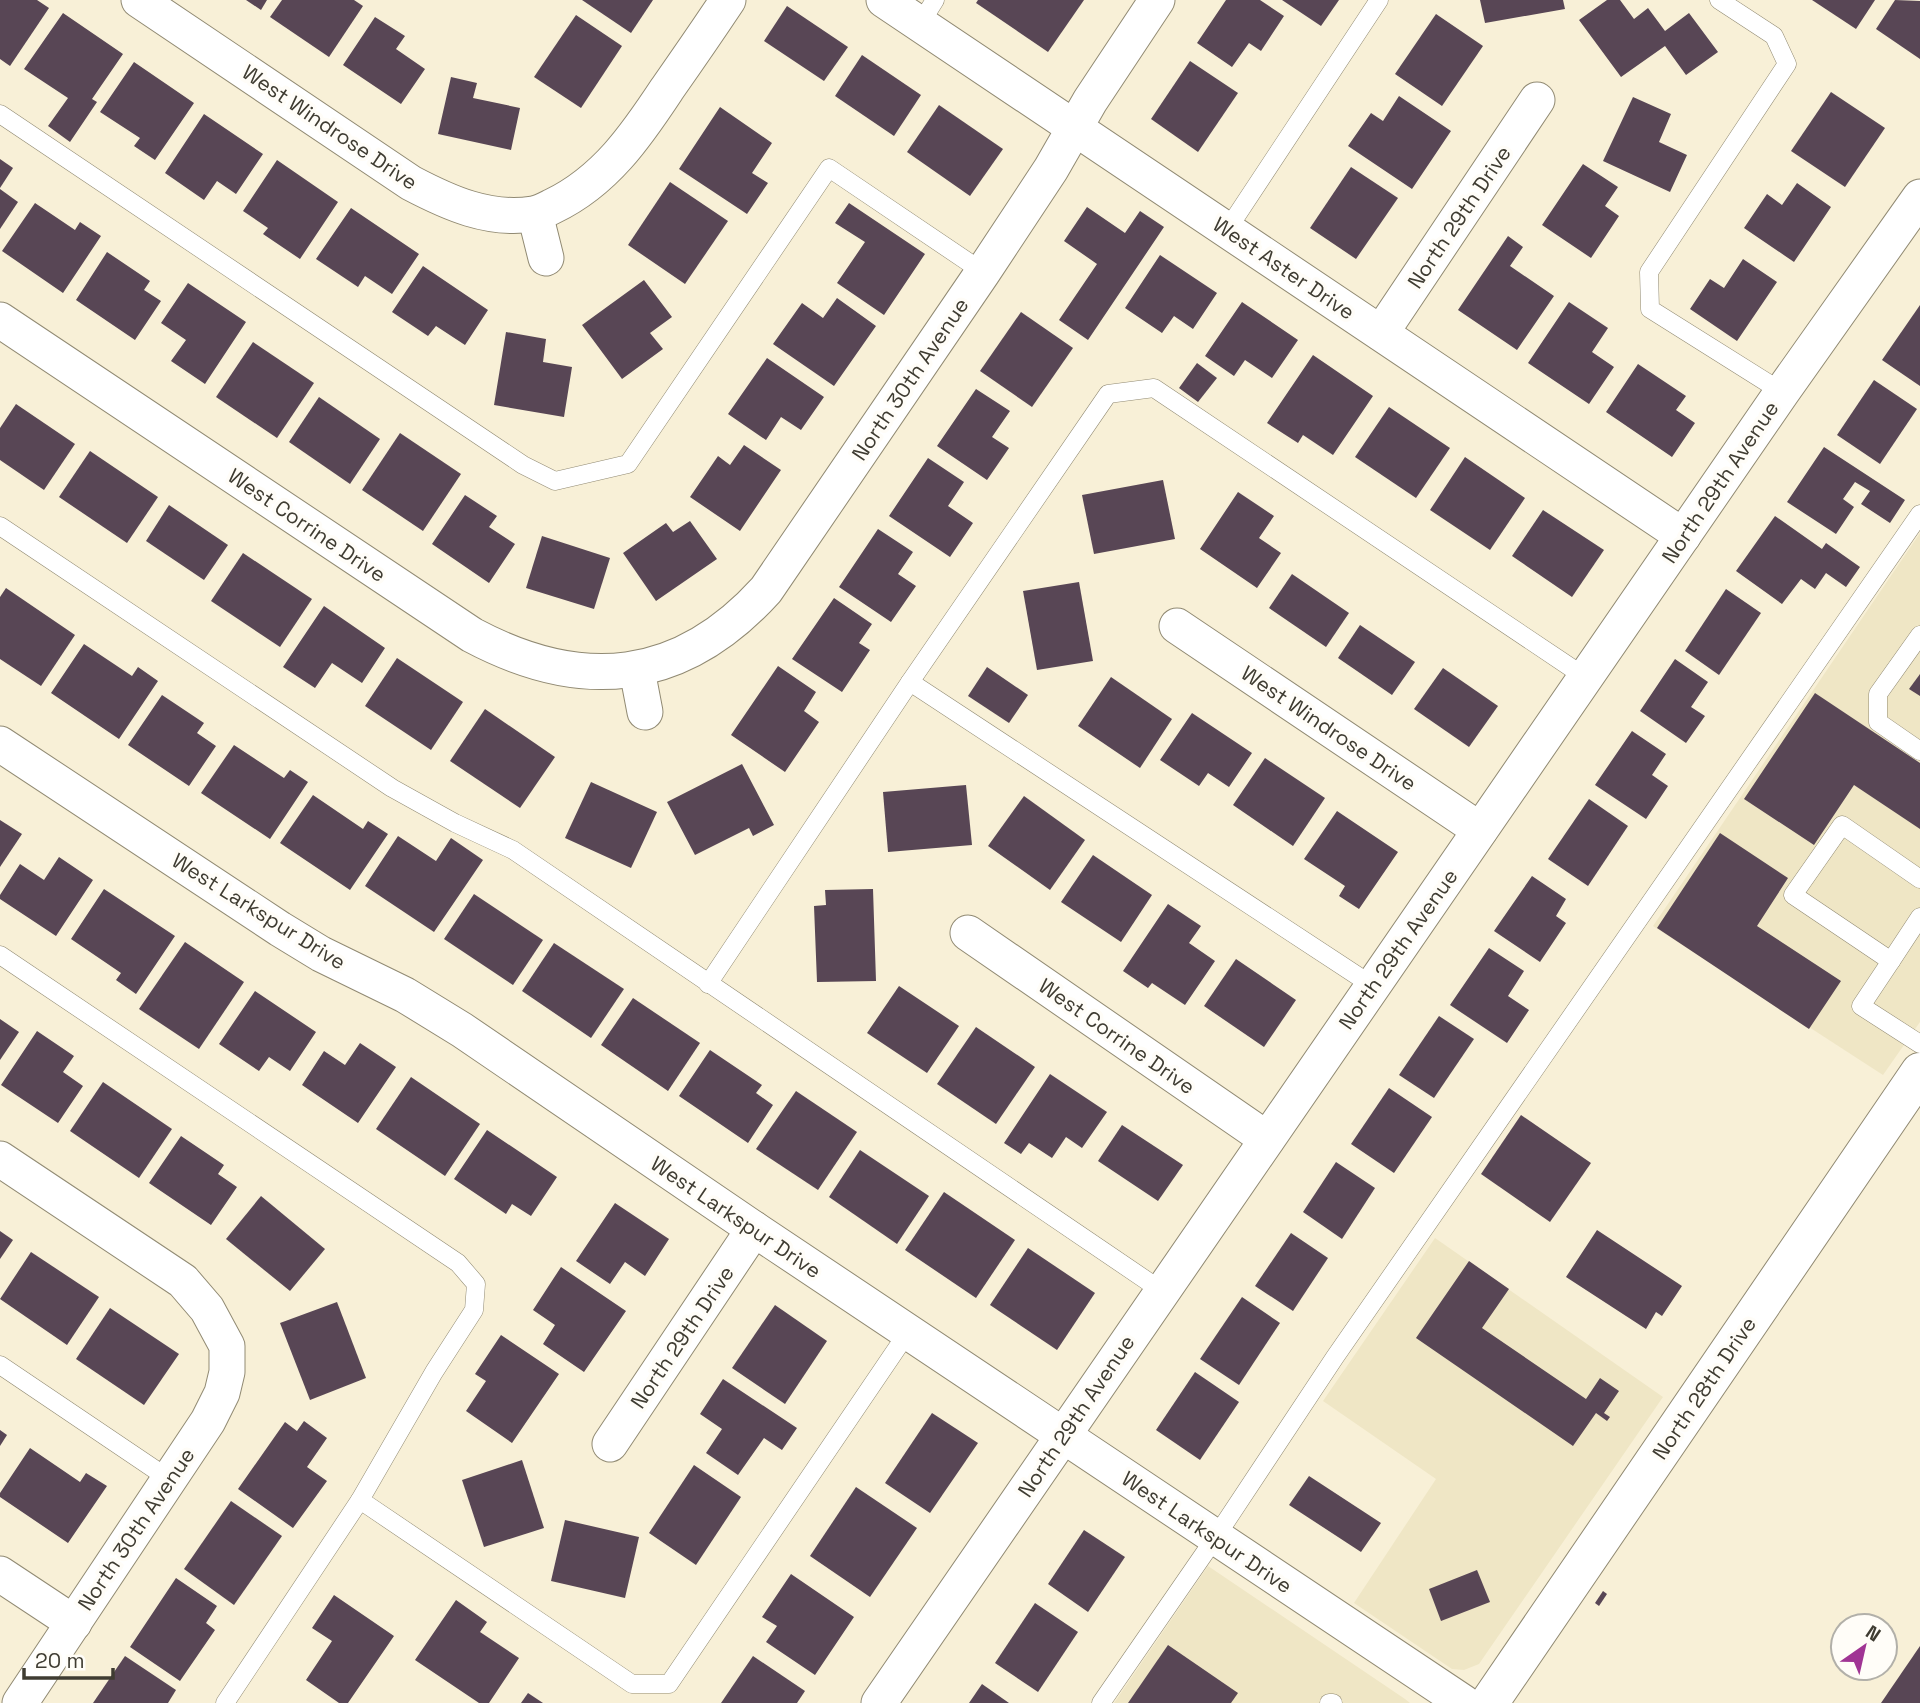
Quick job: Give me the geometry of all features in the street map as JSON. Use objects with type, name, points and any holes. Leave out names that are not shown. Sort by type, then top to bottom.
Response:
[{"type":"street","name":"West Windrose Drive","points":[[139,0],[411,183],[444,201],[472,211],[502,215],[535,214]]},
{"type":"street","points":[[546,258],[535,214],[573,196],[632,142],[728,0]]},
{"type":"street","name":"West Aster Drive","points":[[884,0],[927,12],[1074,128],[1683,536]]},
{"type":"street","name":"North 30th Avenue","points":[[637,670],[694,649],[747,611],[766,590],[983,272],[1157,0]]},
{"type":"street","name":"North 29th Drive","points":[[1381,333],[1537,100]]},
{"type":"street","name":"North 29th Avenue","points":[[879,1703],[1782,392],[1920,197]]},
{"type":"street","name":"West Corrine Drive","points":[[0,320],[471,635],[506,653],[564,670],[637,670]]},
{"type":"street","name":"West Windrose Drive","points":[[1177,626],[1480,830]]},
{"type":"street","points":[[637,670],[645,712]]},
{"type":"street","name":"West Larkspur Drive","points":[[0,744],[280,929],[321,954],[405,995],[461,1030],[1062,1436],[1464,1703]]},
{"type":"street","name":"West Corrine Drive","points":[[968,933],[1267,1139]]},
{"type":"street","name":"North 28th Drive","points":[[1489,1703],[1920,1072]]},
{"type":"street","name":"North 30th Avenue","points":[[0,1159],[183,1281],[207,1310],[226,1346],[227,1372],[222,1393],[208,1421],[20,1703]]},
{"type":"street","name":"North 29th Drive","points":[[610,1444],[754,1229]]},
{"type":"street","points":[[0,1574],[74,1623]]},
{"type":"lane","points":[[1227,230],[1379,0]]},
{"type":"lane","points":[[1720,0],[1774,36],[1787,65],[1649,272],[1650,309],[1782,392]]},
{"type":"lane","points":[[0,114],[523,465],[555,481],[628,464],[828,168],[983,272]]},
{"type":"lane","points":[[708,984],[910,682],[1108,394],[1154,388],[1585,677]]},
{"type":"lane","points":[[1101,1703],[1343,1346],[1920,514]]},
{"type":"lane","points":[[0,526],[392,788],[455,823],[513,850],[1162,1291]]},
{"type":"lane","points":[[1920,635],[1878,694],[1878,722],[1920,751]]},
{"type":"lane","points":[[910,682],[1373,986]]},
{"type":"lane","points":[[1891,961],[1793,895],[1842,825],[1920,879]]},
{"type":"lane","points":[[1920,917],[1861,1006],[1920,1044]]},
{"type":"lane","points":[[0,955],[458,1263],[476,1284],[474,1310],[434,1372],[360,1500],[225,1703]]},
{"type":"lane","points":[[360,1500],[632,1684],[669,1684],[908,1332]]},
{"type":"lane","points":[[0,1365],[169,1479]]},
{"type":"shaded area","points":[[1920,533],[1920,1022],[1883,1075],[1653,926]]},
{"type":"shaded area","points":[[1435,1238],[1663,1397],[1479,1664],[1464,1670],[1452,1669],[1354,1603],[1436,1479],[1323,1401]]},
{"type":"shaded area","points":[[1208,1566],[1405,1699],[1410,1703],[1114,1703]]},
{"type":"building","points":[[0,0],[37,0],[49,8],[10,66],[0,59]]},
{"type":"building","points":[[246,0],[267,0],[261,10]]},
{"type":"building","points":[[282,0],[354,0],[363,6],[329,57],[270,17]]},
{"type":"building","points":[[582,0],[653,0],[631,33]]},
{"type":"building","points":[[978,0],[1084,0],[1048,52],[976,3]]},
{"type":"building","points":[[1226,0],[1260,0],[1284,16],[1261,51],[1249,43],[1232,67],[1197,43]]},
{"type":"building","points":[[1282,0],[1339,0],[1321,26]]},
{"type":"building","points":[[1480,0],[1563,0],[1565,9],[1485,23]]},
{"type":"building","points":[[1607,0],[1620,0],[1634,19],[1648,8],[1665,31],[1689,13],[1718,52],[1686,75],[1665,46],[1621,77],[1579,20]]},
{"type":"building","points":[[1812,0],[1875,0],[1856,29]]},
{"type":"building","points":[[1895,0],[1920,1],[1920,59],[1876,29]]},
{"type":"building","points":[[787,6],[848,47],[824,81],[764,41]]},
{"type":"building","points":[[63,13],[123,54],[92,99],[97,102],[70,142],[48,126],[68,98],[24,69]]},
{"type":"building","points":[[1436,14],[1483,46],[1442,106],[1395,74]]},
{"type":"building","points":[[576,15],[622,46],[581,108],[534,77]]},
{"type":"building","points":[[375,17],[405,36],[396,49],[425,69],[401,104],[343,65]]},
{"type":"building","points":[[862,55],[921,95],[894,136],[835,96]]},
{"type":"building","points":[[1190,61],[1238,93],[1198,152],[1151,119]]},
{"type":"building","points":[[134,62],[194,103],[155,160],[134,146],[140,138],[100,112]]},
{"type":"building","points":[[451,77],[477,83],[473,98],[520,108],[511,150],[438,134]]},
{"type":"building","points":[[1831,92],[1885,128],[1845,187],[1791,151]]},
{"type":"building","points":[[1399,96],[1451,131],[1412,189],[1348,146],[1371,113],[1383,121]]},
{"type":"building","points":[[1633,97],[1671,114],[1659,142],[1687,155],[1670,192],[1603,161]]},
{"type":"building","points":[[939,105],[1003,149],[970,196],[907,152]]},
{"type":"building","points":[[720,107],[772,143],[752,173],[768,183],[747,214],[679,169]]},
{"type":"building","points":[[204,114],[263,154],[236,194],[217,181],[204,200],[165,173]]},
{"type":"building","points":[[0,159],[13,168],[0,188]]},
{"type":"building","points":[[277,160],[338,202],[300,259],[263,234],[268,228],[243,211]]},
{"type":"building","points":[[1583,164],[1618,187],[1605,206],[1619,216],[1591,258],[1542,225]]},
{"type":"building","points":[[1351,167],[1398,198],[1356,259],[1310,228]]},
{"type":"building","points":[[670,182],[728,221],[685,284],[628,245]]},
{"type":"building","points":[[1797,183],[1831,207],[1794,262],[1744,228],[1767,194],[1782,205]]},
{"type":"building","points":[[0,189],[18,202],[0,229]]},
{"type":"building","points":[[35,203],[75,230],[80,222],[101,236],[63,293],[2,251]]},
{"type":"building","points":[[849,203],[925,254],[884,315],[837,283],[865,242],[835,223]]},
{"type":"building","points":[[1087,207],[1125,233],[1140,211],[1164,227],[1088,340],[1059,320],[1097,264],[1064,241]]},
{"type":"building","points":[[351,208],[419,254],[392,294],[365,276],[358,287],[316,259]]},
{"type":"building","points":[[1508,236],[1523,247],[1510,266],[1554,296],[1517,350],[1458,310]]},
{"type":"building","points":[[107,252],[150,281],[144,290],[161,301],[135,340],[76,300]]},
{"type":"building","points":[[1160,255],[1217,293],[1193,329],[1174,316],[1162,333],[1125,308]]},
{"type":"building","points":[[1743,259],[1777,282],[1737,341],[1690,309],[1710,279],[1724,288]]},
{"type":"building","points":[[423,266],[488,310],[465,345],[436,326],[428,336],[392,312]]},
{"type":"building","points":[[644,280],[672,317],[650,333],[663,349],[622,379],[582,325]]},
{"type":"building","points":[[188,283],[246,322],[205,384],[171,361],[186,340],[161,323]]},
{"type":"building","points":[[837,298],[876,326],[834,386],[773,344],[802,303],[823,318]]},
{"type":"building","points":[[1242,302],[1298,340],[1272,378],[1245,360],[1234,376],[1205,356]]},
{"type":"building","points":[[1569,302],[1608,328],[1592,352],[1614,367],[1589,404],[1528,363]]},
{"type":"building","points":[[1920,305],[1920,386],[1882,360]]},
{"type":"building","points":[[1021,312],[1073,348],[1032,407],[980,371]]},
{"type":"building","points":[[506,332],[546,339],[543,362],[572,367],[564,417],[494,405]]},
{"type":"building","points":[[253,342],[314,383],[277,438],[216,397]]},
{"type":"building","points":[[1313,355],[1373,396],[1333,455],[1303,435],[1298,443],[1267,423]]},
{"type":"building","points":[[767,358],[824,397],[801,430],[781,417],[766,440],[728,414]]},
{"type":"building","points":[[1197,363],[1217,378],[1198,402],[1179,388]]},
{"type":"building","points":[[1638,364],[1686,396],[1676,410],[1695,423],[1672,457],[1606,412]]},
{"type":"building","points":[[1874,380],[1917,409],[1880,464],[1837,435]]},
{"type":"building","points":[[976,389],[1010,411],[992,437],[1009,448],[987,480],[937,446]]},
{"type":"building","points":[[319,397],[380,439],[350,484],[289,442]]},
{"type":"building","points":[[16,404],[75,444],[44,490],[0,460],[0,428]]},
{"type":"building","points":[[1389,407],[1450,448],[1416,498],[1355,457]]},
{"type":"building","points":[[400,433],[461,474],[423,531],[362,490]]},
{"type":"building","points":[[744,445],[781,470],[740,531],[690,497],[718,456],[730,465]]},
{"type":"building","points":[[1824,447],[1905,500],[1890,523],[1861,504],[1870,491],[1855,482],[1843,499],[1854,507],[1836,534],[1787,502]]},
{"type":"building","points":[[90,451],[158,497],[127,543],[59,497]]},
{"type":"building","points":[[1465,457],[1525,498],[1490,550],[1430,510]]},
{"type":"building","points":[[928,458],[964,482],[948,506],[973,523],[950,557],[889,516]]},
{"type":"building","points":[[1163,480],[1175,539],[1094,554],[1082,495]]},
{"type":"building","points":[[1238,492],[1274,516],[1259,538],[1281,553],[1257,588],[1200,549]]},
{"type":"building","points":[[465,495],[497,516],[489,527],[515,544],[489,583],[432,544]]},
{"type":"building","points":[[169,505],[228,545],[204,580],[146,541]]},
{"type":"building","points":[[1543,510],[1604,550],[1572,597],[1512,556]]},
{"type":"building","points":[[1775,516],[1822,549],[1826,543],[1860,567],[1846,587],[1826,573],[1815,589],[1801,579],[1782,604],[1736,571]]},
{"type":"building","points":[[690,521],[717,559],[656,601],[623,553],[666,523],[673,532]]},
{"type":"building","points":[[878,529],[913,552],[898,574],[916,586],[891,622],[839,587]]},
{"type":"building","points":[[542,536],[610,558],[594,609],[526,588]]},
{"type":"building","points":[[243,553],[312,599],[280,647],[211,601]]},
{"type":"building","points":[[1292,574],[1349,613],[1326,647],[1269,608]]},
{"type":"building","points":[[1079,582],[1093,661],[1037,670],[1023,591]]},
{"type":"building","points":[[6,588],[75,635],[41,686],[0,659],[0,597]]},
{"type":"building","points":[[1726,589],[1761,613],[1719,675],[1685,651]]},
{"type":"building","points":[[834,598],[872,624],[859,643],[870,650],[842,692],[792,659]]},
{"type":"building","points":[[324,606],[385,648],[362,683],[332,663],[315,688],[283,667]]},
{"type":"building","points":[[1360,625],[1415,662],[1392,695],[1338,658]]},
{"type":"building","points":[[84,644],[132,676],[138,667],[158,681],[119,739],[51,693]]},
{"type":"building","points":[[397,658],[463,702],[431,750],[365,706]]},
{"type":"building","points":[[1675,659],[1708,682],[1691,707],[1705,716],[1686,743],[1640,711]]},
{"type":"building","points":[[778,666],[816,692],[804,711],[819,722],[785,772],[731,735]]},
{"type":"building","points":[[987,667],[1028,695],[1009,723],[968,696]]},
{"type":"building","points":[[1443,668],[1498,706],[1469,747],[1414,709]]},
{"type":"building","points":[[1920,674],[1920,696],[1909,689]]},
{"type":"building","points":[[1111,677],[1172,719],[1140,768],[1078,726]]},
{"type":"building","points":[[1815,693],[1920,763],[1920,829],[1854,785],[1814,845],[1744,799]]},
{"type":"building","points":[[162,695],[204,723],[197,733],[216,746],[189,786],[128,745]]},
{"type":"building","points":[[485,709],[555,757],[520,808],[450,761]]},
{"type":"building","points":[[1192,713],[1252,753],[1229,787],[1208,773],[1199,786],[1160,760]]},
{"type":"building","points":[[1632,731],[1666,754],[1652,775],[1668,786],[1646,819],[1595,785]]},
{"type":"building","points":[[234,745],[284,778],[290,770],[308,782],[270,839],[201,793]]},
{"type":"building","points":[[1265,758],[1325,798],[1293,846],[1233,805]]},
{"type":"building","points":[[742,764],[774,825],[753,836],[749,828],[695,855],[667,802]]},
{"type":"building","points":[[591,782],[657,812],[631,868],[565,838]]},
{"type":"building","points":[[966,785],[972,845],[888,852],[883,792]]},
{"type":"building","points":[[313,795],[363,829],[368,821],[388,834],[350,890],[280,843]]},
{"type":"building","points":[[1024,796],[1085,840],[1050,890],[988,846]]},
{"type":"building","points":[[1589,799],[1628,826],[1588,886],[1548,859]]},
{"type":"building","points":[[1337,811],[1398,852],[1359,909],[1339,896],[1345,886],[1304,859]]},
{"type":"building","points":[[0,820],[22,834],[0,867]]},
{"type":"building","points":[[1720,833],[1788,878],[1757,926],[1841,981],[1809,1029],[1657,928]]},
{"type":"building","points":[[398,836],[436,861],[451,838],[483,860],[434,932],[365,886]]},
{"type":"building","points":[[1093,855],[1152,895],[1121,942],[1061,902]]},
{"type":"building","points":[[59,857],[93,880],[56,936],[0,899],[0,895],[20,864],[44,880]]},
{"type":"building","points":[[1532,876],[1566,899],[1556,916],[1566,923],[1540,962],[1494,931]]},
{"type":"building","points":[[104,889],[175,936],[136,994],[116,980],[121,973],[71,939]]},
{"type":"building","points":[[873,889],[876,981],[817,982],[814,906],[826,905],[825,890]]},
{"type":"building","points":[[474,894],[543,940],[513,985],[444,939]]},
{"type":"building","points":[[1168,904],[1201,926],[1189,943],[1215,961],[1185,1005],[1152,983],[1148,988],[1123,971]]},
{"type":"building","points":[[185,942],[244,982],[199,1049],[139,1009]]},
{"type":"building","points":[[554,943],[624,989],[591,1038],[522,991]]},
{"type":"building","points":[[1489,948],[1524,971],[1508,996],[1529,1010],[1507,1043],[1450,1005]]},
{"type":"building","points":[[1236,959],[1296,1000],[1264,1047],[1204,1006]]},
{"type":"building","points":[[899,986],[959,1026],[927,1073],[867,1033]]},
{"type":"building","points":[[255,991],[316,1032],[290,1071],[269,1057],[259,1071],[219,1044]]},
{"type":"building","points":[[633,998],[700,1043],[668,1091],[601,1045]]},
{"type":"building","points":[[1439,1016],[1474,1039],[1434,1098],[1399,1075]]},
{"type":"building","points":[[0,1019],[19,1032],[0,1060]]},
{"type":"building","points":[[976,1027],[1035,1067],[996,1124],[937,1084]]},
{"type":"building","points":[[37,1031],[74,1056],[63,1072],[83,1086],[58,1123],[1,1085]]},
{"type":"building","points":[[360,1043],[396,1067],[358,1123],[302,1085],[324,1051],[345,1065]]},
{"type":"building","points":[[710,1050],[762,1085],[756,1093],[773,1105],[748,1143],[679,1096]]},
{"type":"building","points":[[1050,1074],[1107,1112],[1082,1148],[1066,1137],[1052,1158],[1029,1143],[1021,1154],[1004,1143]]},
{"type":"building","points":[[411,1077],[480,1124],[445,1176],[376,1129]]},
{"type":"building","points":[[103,1082],[172,1129],[139,1178],[70,1131]]},
{"type":"building","points":[[1389,1088],[1432,1117],[1394,1173],[1351,1144]]},
{"type":"building","points":[[796,1091],[857,1132],[818,1190],[756,1149]]},
{"type":"building","points":[[1521,1115],[1591,1163],[1550,1222],[1481,1174]]},
{"type":"building","points":[[1122,1125],[1183,1165],[1158,1201],[1098,1161]]},
{"type":"building","points":[[487,1130],[557,1177],[531,1216],[512,1204],[506,1214],[454,1179]]},
{"type":"building","points":[[181,1136],[224,1165],[218,1174],[237,1187],[211,1225],[149,1183]]},
{"type":"building","points":[[860,1150],[929,1196],[897,1244],[829,1197]]},
{"type":"building","points":[[1336,1162],[1375,1188],[1342,1239],[1303,1212]]},
{"type":"building","points":[[944,1192],[1015,1240],[976,1298],[905,1250]]},
{"type":"building","points":[[261,1196],[325,1249],[290,1291],[226,1239]]},
{"type":"building","points":[[615,1203],[669,1239],[645,1276],[625,1262],[610,1284],[576,1261]]},
{"type":"building","points":[[1597,1230],[1682,1286],[1662,1316],[1656,1312],[1646,1329],[1566,1277]]},
{"type":"building","points":[[0,1231],[13,1240],[0,1259]]},
{"type":"building","points":[[1291,1233],[1328,1258],[1293,1311],[1255,1286]]},
{"type":"building","points":[[1028,1248],[1095,1293],[1057,1350],[990,1305]]},
{"type":"building","points":[[31,1252],[99,1297],[67,1345],[0,1299]]},
{"type":"building","points":[[1469,1261],[1509,1289],[1482,1328],[1586,1399],[1600,1378],[1619,1391],[1604,1413],[1610,1417],[1607,1421],[1596,1413],[1573,1446],[1416,1338]]},
{"type":"building","points":[[561,1267],[626,1311],[584,1372],[543,1344],[555,1325],[533,1310]]},
{"type":"building","points":[[1242,1297],[1280,1323],[1239,1385],[1200,1359]]},
{"type":"building","points":[[337,1302],[366,1378],[310,1400],[280,1323]]},
{"type":"building","points":[[775,1305],[827,1341],[785,1404],[732,1368]]},
{"type":"building","points":[[110,1308],[179,1354],[144,1405],[76,1359]]},
{"type":"building","points":[[501,1335],[559,1374],[512,1443],[466,1411],[486,1381],[475,1374]]},
{"type":"building","points":[[1195,1372],[1239,1402],[1200,1460],[1156,1430]]},
{"type":"building","points":[[723,1379],[797,1428],[782,1450],[764,1438],[738,1475],[706,1453],[722,1429],[700,1414]]},
{"type":"building","points":[[932,1413],[978,1443],[930,1513],[885,1483]]},
{"type":"building","points":[[304,1421],[327,1438],[307,1467],[327,1481],[293,1528],[238,1489],[285,1422],[297,1431]]},
{"type":"building","points":[[0,1430],[7,1435],[0,1446]]},
{"type":"building","points":[[30,1448],[80,1482],[86,1473],[107,1486],[68,1543],[0,1497]]},
{"type":"building","points":[[522,1460],[544,1528],[484,1547],[462,1480]]},
{"type":"building","points":[[694,1465],[741,1497],[696,1565],[649,1533]]},
{"type":"building","points":[[1309,1476],[1381,1523],[1361,1552],[1289,1505]]},
{"type":"building","points":[[856,1487],[917,1528],[870,1597],[810,1556]]},
{"type":"building","points":[[231,1501],[282,1536],[234,1605],[184,1569]]},
{"type":"building","points":[[565,1520],[639,1537],[625,1598],[551,1581]]},
{"type":"building","points":[[1084,1530],[1125,1557],[1088,1612],[1048,1584]]},
{"type":"building","points":[[1477,1570],[1490,1602],[1441,1621],[1429,1589]]},
{"type":"building","points":[[791,1574],[854,1617],[815,1675],[766,1642],[777,1626],[762,1617]]},
{"type":"building","points":[[176,1578],[217,1606],[206,1623],[215,1630],[180,1681],[130,1647]]},
{"type":"building","points":[[1603,1591],[1607,1594],[1599,1606],[1595,1603]]},
{"type":"building","points":[[334,1595],[394,1636],[348,1703],[339,1703],[306,1680],[332,1641],[312,1628]]},
{"type":"building","points":[[456,1600],[487,1622],[480,1632],[519,1658],[489,1703],[479,1703],[415,1660]]},
{"type":"building","points":[[1035,1603],[1078,1632],[1038,1692],[995,1663]]},
{"type":"building","points":[[1168,1645],[1238,1693],[1231,1703],[1128,1703]]},
{"type":"building","points":[[1920,1646],[1920,1703],[1881,1703],[1895,1682],[1899,1682],[1899,1677]]},
{"type":"building","points":[[125,1656],[176,1690],[168,1703],[93,1703]]},
{"type":"building","points":[[753,1656],[805,1691],[797,1703],[721,1703]]},
{"type":"building","points":[[982,1684],[1009,1703],[969,1703]]},
{"type":"building","points":[[528,1693],[543,1703],[521,1703]]}]
